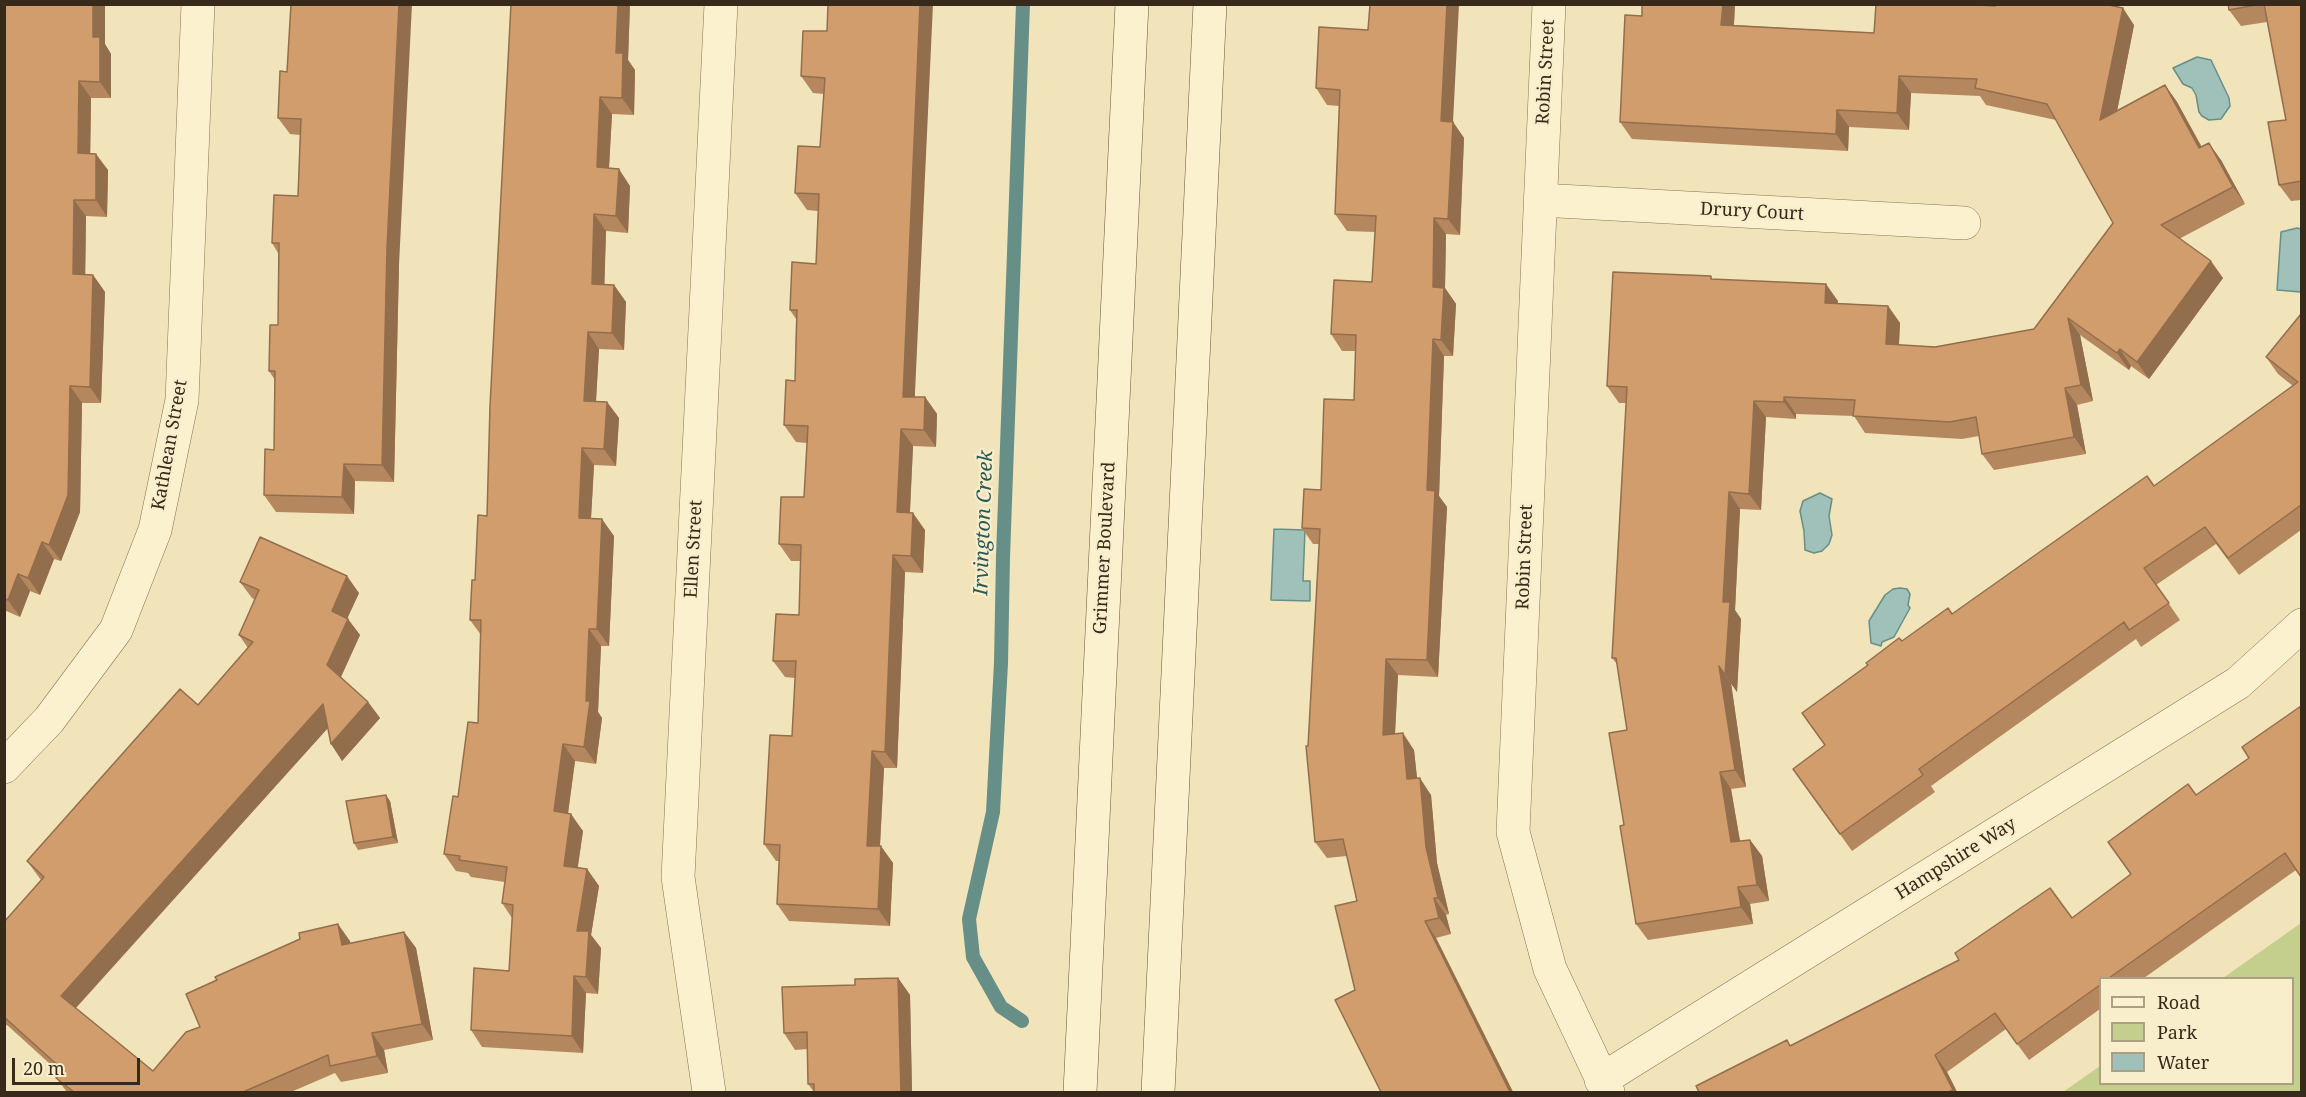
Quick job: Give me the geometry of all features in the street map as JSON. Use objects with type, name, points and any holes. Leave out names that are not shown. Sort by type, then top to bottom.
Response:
[{"type":"street","name":"Kathlean Street","points":[[4,767],[49,720],[116,630],[155,530],[182,400],[198,4]]},
{"type":"street","name":"Ellen Street","points":[[710,1092],[678,877],[721,4]]},
{"type":"street","name":"Grimmer Boulevard","points":[[1080,1092],[1132,4]]},
{"type":"street","points":[[1158,1092],[1210,4]]},
{"type":"street","name":"Robin Street","points":[[1549,4],[1513,831],[1550,969],[1605,1086]]},
{"type":"street","name":"Drury Court","points":[[1539,200],[1964,223]]},
{"type":"street","name":"Hampshire Way","points":[[1605,1086],[2238,683],[2301,625]]},
{"type":"green space","points":[[2301,923],[2301,1092],[2063,1092],[2099,1067],[2099,1085],[2294,1085],[2294,977],[2224,977]]},
{"type":"water","points":[[2197,57],[2211,60],[2229,98],[2230,106],[2221,119],[2209,120],[2202,116],[2192,88],[2183,84],[2173,68]]},
{"type":"water","points":[[2301,229],[2301,292],[2277,290],[2281,232]]},
{"type":"water","points":[[1820,493],[1832,499],[1829,516],[1832,535],[1829,544],[1822,551],[1814,553],[1805,550],[1800,511],[1803,501]]},
{"type":"water","points":[[1274,529],[1305,530],[1303,581],[1310,581],[1310,601],[1271,600]]},
{"type":"water","points":[[1893,589],[1907,589],[1910,594],[1908,605],[1910,608],[1894,637],[1882,642],[1881,646],[1871,643],[1869,621],[1885,595]]},
{"type":"building","points":[[4,4],[93,4],[93,37],[100,37],[100,82],[79,81],[78,153],[96,154],[96,200],[74,200],[73,274],[93,275],[90,387],[70,386],[68,495],[49,545],[42,542],[28,578],[18,574],[8,600],[4,598]]},
{"type":"building","points":[[291,4],[399,4],[387,248],[382,465],[344,464],[342,497],[264,495],[265,449],[274,450],[275,371],[269,371],[270,325],[278,325],[279,243],[272,243],[274,195],[298,196],[301,119],[278,118],[280,71],[287,72]]},
{"type":"building","points":[[511,4],[618,4],[616,53],[623,53],[622,98],[600,97],[597,167],[619,169],[616,216],[594,214],[592,284],[614,285],[612,333],[588,332],[584,401],[607,402],[604,449],[582,448],[579,518],[602,519],[597,629],[589,629],[586,701],[590,701],[584,747],[563,744],[554,811],[571,814],[564,866],[587,869],[577,931],[589,931],[586,977],[574,976],[572,1036],[471,1030],[474,968],[509,971],[513,905],[502,903],[507,867],[459,860],[460,856],[444,854],[453,796],[458,797],[468,722],[478,723],[481,620],[470,620],[472,580],[475,580],[478,515],[487,516],[490,406]]},
{"type":"building","points":[[828,4],[920,4],[903,397],[925,397],[924,430],[901,429],[897,512],[913,513],[911,556],[893,555],[885,752],[872,751],[867,846],[881,846],[878,909],[777,904],[780,845],[764,844],[770,735],[792,736],[796,661],[773,661],[776,614],[799,615],[801,545],[779,544],[781,497],[804,497],[808,426],[784,425],[786,380],[795,381],[797,310],[790,310],[792,262],[816,264],[819,194],[795,193],[798,146],[820,147],[825,78],[801,76],[803,31],[827,31]]},
{"type":"building","points":[[1370,4],[1447,4],[1441,121],[1453,122],[1448,219],[1434,218],[1433,287],[1444,288],[1441,340],[1433,339],[1427,490],[1435,491],[1427,660],[1386,659],[1383,735],[1403,733],[1407,779],[1420,778],[1426,847],[1438,898],[1434,898],[1439,918],[1425,921],[1510,1092],[1381,1092],[1335,1000],[1355,990],[1335,906],[1357,901],[1343,839],[1315,842],[1306,746],[1308,746],[1320,529],[1302,528],[1304,489],[1321,490],[1324,399],[1354,400],[1356,335],[1331,334],[1334,280],[1372,282],[1376,216],[1335,214],[1340,90],[1316,88],[1319,27],[1368,30]]},
{"type":"building","points":[[1642,4],[1723,4],[1721,25],[1874,33],[1876,4],[1995,6],[1995,4],[2104,4],[2123,8],[2100,120],[2165,85],[2199,148],[2209,143],[2233,187],[2161,225],[2211,261],[2137,362],[2120,349],[2117,353],[2068,318],[2081,385],[2065,388],[2074,437],[1982,454],[1976,417],[1950,422],[1853,416],[1855,400],[1784,397],[1784,402],[1754,401],[1749,494],[1729,492],[1723,602],[1730,602],[1725,675],[1719,666],[1735,770],[1720,772],[1731,842],[1750,840],[1757,885],[1738,887],[1741,907],[1636,924],[1620,826],[1624,825],[1609,733],[1627,730],[1616,658],[1612,658],[1627,387],[1607,386],[1613,272],[1826,284],[1825,303],[1888,306],[1886,344],[1935,347],[2034,329],[2113,223],[2047,104],[1975,88],[1977,79],[1899,76],[1897,113],[1837,110],[1836,134],[1620,122],[1625,15],[1642,16]]},
{"type":"building","points":[[2228,4],[2261,4],[2229,10]]},
{"type":"building","points":[[2264,4],[2301,4],[2301,181],[2279,185],[2268,122],[2286,120]]},
{"type":"building","points":[[2301,314],[2301,505],[2228,558],[2205,527],[2144,568],[2169,603],[2129,630],[2124,622],[1919,769],[1923,775],[1840,834],[1793,769],[1825,745],[1802,713],[1868,665],[1866,663],[1899,638],[1902,641],[1948,608],[1952,614],[2147,476],[2154,486],[2298,382],[2266,357]]},
{"type":"building","points":[[260,537],[347,576],[332,611],[348,619],[327,665],[368,702],[331,744],[323,704],[61,996],[153,1071],[186,1032],[200,1027],[186,994],[217,980],[215,977],[300,939],[299,933],[338,924],[342,945],[404,932],[422,1024],[372,1033],[377,1056],[330,1066],[328,1055],[243,1092],[74,1092],[56,1078],[63,1070],[4,1017],[4,922],[44,877],[27,861],[180,689],[198,705],[253,642],[239,635],[259,590],[240,582]]},
{"type":"building","points":[[2301,706],[2301,877],[2285,853],[2110,977],[2099,977],[2099,986],[2017,1044],[1995,1013],[1935,1055],[1953,1090],[1948,1092],[1699,1092],[1696,1086],[1787,1040],[1790,1046],[1959,960],[1955,953],[2050,888],[2072,918],[2131,874],[2108,842],[2188,784],[2196,795],[2249,758],[2242,747]]},
{"type":"building","points":[[386,795],[393,837],[354,843],[346,801]]},
{"type":"building","points":[[898,978],[901,1092],[814,1092],[814,1084],[808,1084],[807,1032],[784,1033],[782,987],[855,985],[855,979]]},
{"type":"waterway","name":"Irvington Creek","points":[[1022,1021],[1001,1007],[973,957],[969,919],[993,812],[1001,663],[1023,4]]}]
